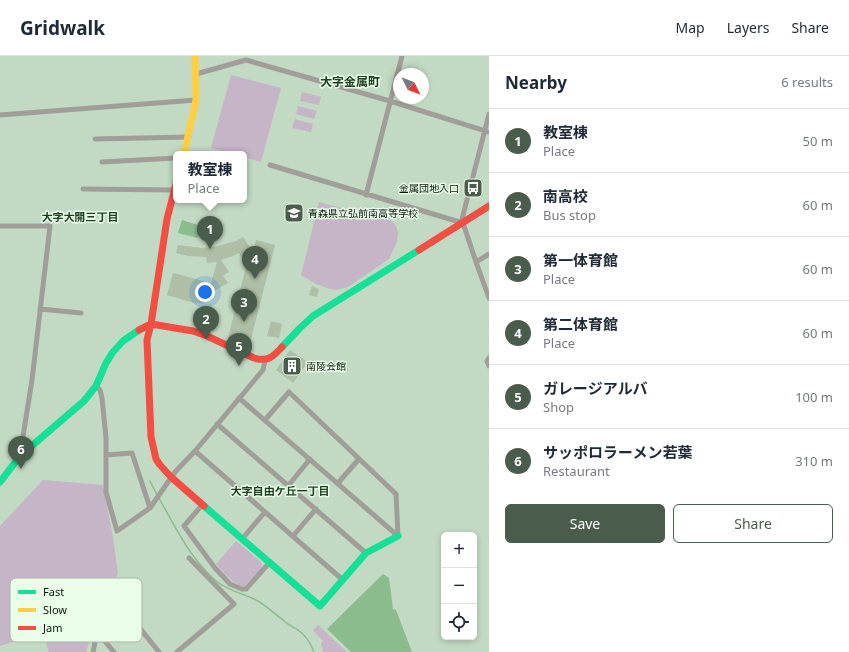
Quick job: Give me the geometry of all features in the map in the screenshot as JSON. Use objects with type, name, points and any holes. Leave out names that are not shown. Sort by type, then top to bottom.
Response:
[{"type":"street","points":[[185,151],[196,100],[195,56]]},
{"type":"street","points":[[366,195],[402,56]]},
{"type":"street","points":[[196,74],[246,60],[390,101],[487,131]]},
{"type":"street","points":[[0,115],[196,100]]},
{"type":"street","points":[[460,223],[487,131],[489,114]]},
{"type":"street","points":[[95,139],[189,137]]},
{"type":"street","points":[[102,162],[173,158]]},
{"type":"street","points":[[270,165],[463,223],[489,298]]},
{"type":"street","points":[[83,189],[173,187]]},
{"type":"street","points":[[173,195],[167,219],[151,324],[147,340],[152,438],[156,459],[171,477],[320,606],[366,553],[398,536]]},
{"type":"street","points":[[0,482],[20,456],[84,401],[96,386],[106,363],[113,352],[123,341],[139,330],[151,324],[193,331],[259,360],[269,359],[274,356],[313,316],[489,206]]},
{"type":"street","points":[[0,226],[50,226],[32,380],[20,456]]},
{"type":"street","points":[[476,262],[489,254]]},
{"type":"street","points":[[40,309],[81,313]]},
{"type":"street","points":[[489,358],[487,361],[489,366]]},
{"type":"street","points":[[96,386],[100,390],[102,398],[106,438],[106,492],[117,531],[150,508],[175,472],[263,370],[265,360]]},
{"type":"street","points":[[265,420],[289,392],[396,494],[398,536]]},
{"type":"street","points":[[239,398],[398,536]]},
{"type":"street","points":[[217,424],[366,553]]},
{"type":"street","points":[[195,450],[343,580]]},
{"type":"street","points":[[106,455],[132,453],[150,508]]},
{"type":"street","points":[[288,486],[310,459]]},
{"type":"street","points":[[338,484],[359,459]]},
{"type":"street","points":[[203,504],[184,526],[215,568],[230,584],[246,589],[270,562]]},
{"type":"street","points":[[292,536],[316,509]]},
{"type":"street","points":[[242,538],[265,512]]},
{"type":"street","points":[[177,652],[234,604],[189,558]]},
{"type":"street","points":[[142,631],[159,652]]},
{"type":"street","points":[[93,652],[95,642]]},
{"type":"street","points":[[106,642],[114,652]]},
{"type":"shaded area","points":[[231,75],[281,88],[261,162],[247,158],[247,151],[222,151],[211,148]]},
{"type":"shaded area","points":[[302,92],[321,97],[319,105],[300,101]]},
{"type":"shaded area","points":[[298,106],[317,111],[314,119],[296,114]]},
{"type":"shaded area","points":[[295,119],[313,124],[311,132],[292,128]]},
{"type":"shaded area","points":[[319,202],[392,221],[398,232],[397,242],[389,259],[348,287],[336,290],[314,283],[301,275]]},
{"type":"shaded area","points":[[182,220],[201,226],[198,238],[178,233]]},
{"type":"shaded area","points":[[43,480],[103,485],[113,537],[118,574],[116,578],[10,578],[10,642],[12,642],[0,646],[0,526]]},
{"type":"shaded area","points":[[236,541],[261,562],[262,567],[244,587],[232,580],[216,564]]},
{"type":"shaded area","points":[[383,574],[389,578],[393,609],[396,610],[412,652],[351,652],[327,629]]},
{"type":"shaded area","points":[[318,625],[347,652],[323,652],[321,644],[323,641],[313,630]]},
{"type":"shaded area","points":[[46,642],[89,642],[86,652],[49,652]]},
{"type":"building","points":[[243,237],[253,252],[256,240],[275,245],[250,343],[228,338],[247,263],[244,262],[239,253],[221,260],[229,272],[223,276],[228,283],[205,296],[203,304],[197,304],[167,295],[173,273],[211,283],[217,262],[207,263],[206,257],[188,256],[176,253],[178,245],[202,248],[214,247],[236,241]]},
{"type":"building","points":[[312,286],[319,289],[317,297],[309,295]]},
{"type":"building","points":[[271,321],[282,324],[279,338],[267,336]]},
{"type":"building","name":"南陵会館","points":[[290,350],[308,362],[293,383],[276,370]]},
{"type":"waterway","points":[[150,481],[157,495]]},
{"type":"waterway","points":[[159,498],[184,542],[198,562],[216,581],[229,589],[258,601],[266,606],[286,623],[303,634],[314,652]]},
{"type":"traffic: fast","points":[[282,347],[313,316],[419,250]]},
{"type":"traffic: fast","points":[[0,482],[20,456],[84,401],[96,386],[106,363],[113,352],[123,341],[139,330]]},
{"type":"traffic: fast","points":[[204,506],[320,606],[366,553],[398,536]]},
{"type":"traffic: slow","points":[[185,151],[196,100],[195,56]]},
{"type":"traffic: jam","points":[[173,196],[167,219],[151,324],[147,340],[151,437],[156,459],[160,465],[171,477],[204,506]]},
{"type":"traffic: jam","points":[[419,250],[489,206]]},
{"type":"traffic: jam","points":[[139,330],[151,324],[193,331],[259,359],[270,358],[282,347]]},
{"type":"place","name":"金属団地入口","points":[[473,188]]},
{"type":"place","name":"青森県立弘前南高等学校","points":[[294,213]]},
{"type":"place","name":"教室棟","points":[[210,249]]},
{"type":"place","name":"第二体育館","points":[[255,279]]},
{"type":"place","name":"第一体育館","points":[[244,322]]},
{"type":"place","name":"南高校","points":[[206,339]]},
{"type":"place","name":"ガレージアルバ","points":[[239,366]]},
{"type":"place","name":"南陵会館","points":[[292,366]]},
{"type":"place","name":"サッポロラーメン若葉","points":[[21,469]]},
{"type":"district","name":"大字金属町","points":[[350,81]]},
{"type":"district","name":"大字大開三丁目","points":[[80,216]]},
{"type":"district","name":"大字自由ケ丘一丁目","points":[[280,490]]}]
